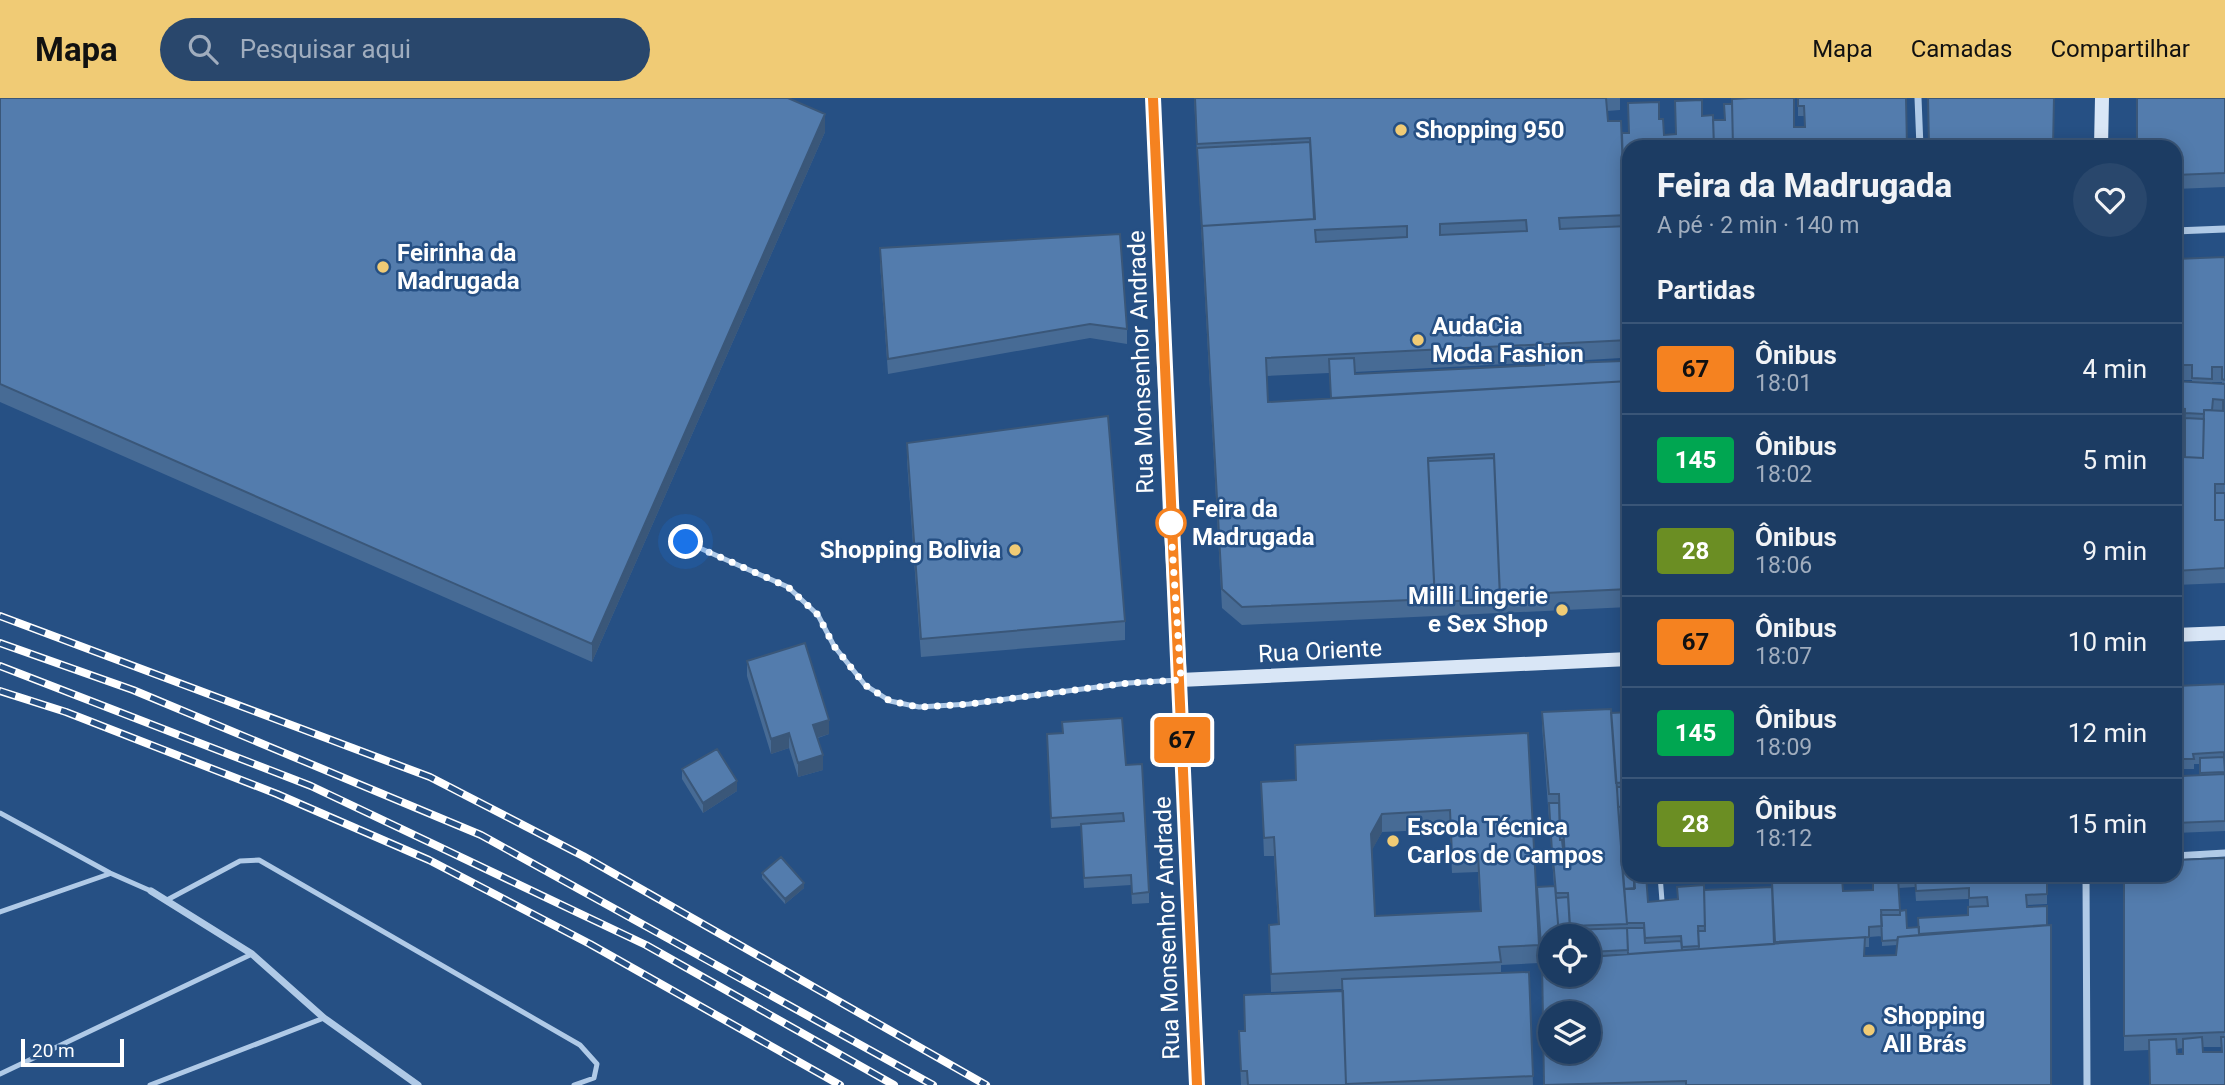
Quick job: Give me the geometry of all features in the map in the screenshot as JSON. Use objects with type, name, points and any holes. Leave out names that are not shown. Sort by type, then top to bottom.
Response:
[{"type":"main road","name":"Rua Monsenhor Andrade","points":[[1153,98],[1170,515],[1181,680]]},
{"type":"main road","points":[[2101,140],[2102,98]]},
{"type":"main road","points":[[2182,635],[2225,633]]},
{"type":"main road","name":"Rua Oriente","points":[[1181,680],[1622,659]]},
{"type":"street","points":[[1918,98],[1920,140]]},
{"type":"street","points":[[2182,231],[2225,229]]},
{"type":"street","name":"Rua Monsenhor Andrade","points":[[1181,680],[1197,1085]]},
{"type":"street","points":[[2182,856],[2225,853]]},
{"type":"street","points":[[2086,882],[2087,1085]]},
{"type":"street","points":[[151,891],[252,954],[324,1018],[418,1085]]},
{"type":"lane","points":[[686,542],[788,587],[818,615],[834,646],[865,685],[890,701],[919,707],[969,704],[1128,683],[1181,680]]},
{"type":"lane","points":[[0,813],[110,873],[151,891]]},
{"type":"lane","points":[[167,900],[240,861],[260,860],[580,1045],[597,1063],[594,1078],[574,1085]]},
{"type":"lane","points":[[0,912],[110,873]]},
{"type":"lane","points":[[1661,882],[1662,901]]},
{"type":"lane","points":[[0,1074],[252,954]]},
{"type":"lane","points":[[150,1085],[324,1018]]},
{"type":"building","name":"Feirinha da Madrugada","points":[[0,98],[788,98],[825,114],[592,644],[0,384]]},
{"type":"building","points":[[1195,98],[1606,98],[1608,121],[1621,121],[1622,215],[1559,218],[1560,229],[1622,226],[1622,340],[1266,358],[1268,402],[1622,381],[1622,589],[1500,595],[1494,454],[1428,458],[1435,599],[1242,607],[1222,589],[1202,226],[1315,219],[1310,138],[1197,144]],"holes":[[[1526,220],[1527,231],[1440,235],[1440,224]],[[1407,226],[1407,237],[1316,242],[1315,230]]]},
{"type":"building","points":[[1794,98],[1794,127],[1805,127],[1804,106],[1798,106],[1798,98],[1906,98],[1907,140],[1733,140],[1732,99]]},
{"type":"building","points":[[1928,98],[2054,98],[2053,140],[1929,140]]},
{"type":"building","points":[[2137,98],[2225,98],[2225,173],[2182,175],[2182,140],[2137,140]]},
{"type":"building","points":[[1702,100],[1702,116],[1713,115],[1714,140],[1622,140],[1622,133],[1629,133],[1628,103],[1659,102],[1659,119],[1663,119],[1664,135],[1676,134],[1675,101]]},
{"type":"building","points":[[1724,104],[1732,104],[1733,140],[1714,140],[1713,120],[1725,120]]},
{"type":"building","points":[[1310,142],[1314,219],[1202,226],[1202,229],[1197,148]]},
{"type":"building","points":[[1120,234],[1127,329],[1090,324],[888,359],[880,248]]},
{"type":"building","points":[[2225,257],[2225,380],[2222,379],[2222,367],[2212,367],[2212,379],[2192,378],[2192,365],[2182,365],[2182,259]]},
{"type":"building","points":[[1569,347],[1570,363],[1622,361],[1622,381],[1331,398],[1329,359],[1354,358],[1355,374],[1544,365],[1543,348]]},
{"type":"building","points":[[2182,381],[2225,384],[2225,411],[2223,400],[2213,399],[2212,410],[2204,410],[2204,414],[2185,413],[2185,409],[2182,409]]},
{"type":"building","points":[[2182,409],[2185,409],[2184,457],[2203,458],[2204,410],[2225,411],[2225,484],[2215,484],[2215,520],[2225,520],[2225,568],[2182,571]]},
{"type":"building","name":"Shopping Bolivia","points":[[1108,416],[1125,621],[921,639],[907,443]]},
{"type":"building","points":[[2185,418],[2204,419],[2203,458],[2185,457]]},
{"type":"building","points":[[1494,458],[1500,599],[1435,602],[1428,461]]},
{"type":"building","points":[[2215,493],[2225,493],[2225,520],[2215,520]]},
{"type":"building","points":[[805,643],[829,720],[813,725],[823,755],[798,763],[789,733],[771,739],[747,661]]},
{"type":"building","points":[[2225,684],[2225,772],[2224,752],[2193,754],[2194,759],[2182,759],[2182,686]]},
{"type":"building","points":[[1611,709],[1627,924],[1570,924],[1568,893],[1556,893],[1553,859],[1565,858],[1559,794],[1549,794],[1542,712]]},
{"type":"building","points":[[1622,712],[1622,783],[1616,783],[1611,713]]},
{"type":"building","points":[[1122,718],[1126,765],[1142,764],[1149,892],[1132,894],[1131,875],[1084,878],[1081,824],[1124,821],[1123,813],[1051,818],[1047,734],[1063,733],[1062,722]]},
{"type":"building","name":"Escola Técnica Carlos de Campos","points":[[1528,733],[1538,945],[1499,947],[1501,962],[1271,974],[1269,925],[1279,924],[1274,837],[1264,838],[1261,782],[1296,780],[1295,745]],"holes":[[[1450,810],[1452,855],[1478,854],[1481,911],[1375,916],[1371,834],[1382,814]]]},
{"type":"building","points":[[717,749],[737,781],[703,803],[682,769]]},
{"type":"building","points":[[2224,757],[2225,772],[2200,773],[2200,758]]},
{"type":"building","points":[[2225,774],[2225,821],[2182,823],[2182,776]]},
{"type":"building","points":[[1617,787],[1622,787],[1622,807],[1618,807]]},
{"type":"building","points":[[1549,803],[1559,803],[1560,840],[1564,858],[1553,859],[1553,868]]},
{"type":"building","points":[[1618,807],[1622,807],[1622,859]]},
{"type":"building","points":[[781,857],[804,883],[785,899],[762,873]]},
{"type":"building","points":[[2225,858],[2225,1032],[2124,1036],[2124,882],[2182,882],[2182,860]]},
{"type":"building","points":[[1623,882],[1634,882],[1634,889],[1624,889]]},
{"type":"building","points":[[1635,882],[1647,882],[1648,902],[1678,899],[1677,887],[1704,885],[1705,926],[1698,926],[1699,946],[1682,947],[1681,936],[1645,938],[1644,923],[1627,923],[1624,889],[1635,888]]},
{"type":"building","points":[[1772,882],[1842,882],[1843,891],[1873,890],[1873,882],[1898,882],[1900,910],[1881,910],[1882,926],[1869,927],[1869,937],[1775,942]]},
{"type":"building","points":[[1915,882],[2047,882],[2047,894],[2026,895],[2027,907],[2047,906],[2047,925],[1919,934],[1918,918],[1968,915],[1968,907],[1988,906],[1987,897],[1969,898],[1969,888],[1916,891]]},
{"type":"building","points":[[1555,886],[1558,924],[1540,924],[1537,887]]},
{"type":"building","points":[[1772,887],[1774,944],[1699,949],[1698,931],[1705,931],[1704,890]]},
{"type":"building","points":[[1568,897],[1570,924],[1558,924],[1556,898]]},
{"type":"building","points":[[1906,910],[1907,928],[1919,927],[1919,935],[1882,941],[1881,915],[1900,915],[1900,911]]},
{"type":"building","name":"Shopping All Brás","points":[[2051,925],[2051,1085],[1686,1085],[1686,1081],[1544,1085],[1544,1064],[1601,1064],[1601,1001],[1543,1001],[1542,987],[1601,987],[1601,956],[1865,937],[1864,956],[1896,955],[1898,937]]},
{"type":"building","points":[[1627,928],[1628,950],[1601,951],[1601,929]]},
{"type":"building","points":[[1627,928],[1644,928],[1645,943],[1681,941],[1682,950],[1628,954]]},
{"type":"building","points":[[1529,972],[1533,1076],[1346,1084],[1342,979]]},
{"type":"building","points":[[1343,991],[1346,1085],[1248,1085],[1247,1071],[1241,1071],[1239,1031],[1245,1031],[1244,995]]},
{"type":"building","points":[[2202,1037],[2203,1052],[2222,1052],[2221,1037],[2225,1037],[2225,1085],[2150,1085],[2149,1040],[2176,1039],[2177,1054],[2183,1054],[2183,1039]]},
{"type":"railway","points":[[0,616],[430,777],[583,856],[986,1085]]},
{"type":"railway","points":[[0,643],[133,690],[481,835],[933,1085]]},
{"type":"railway","points":[[0,666],[311,786],[646,945],[894,1085]]},
{"type":"railway","points":[[0,691],[66,712],[277,794],[429,860],[590,944],[840,1085]]},
{"type":"bus line","name":"67","points":[[1153,98],[1197,1085]]},
{"type":"place","name":"Shopping 950","points":[[1401,130]]},
{"type":"place","name":"Feirinha da Madrugada","points":[[383,267]]},
{"type":"place","name":"AudaCia Moda Fashion","points":[[1418,340]]},
{"type":"place","name":"Feira da Madrugada","points":[[1171,523]]},
{"type":"place","name":"Shopping Bolivia","points":[[1015,550]]},
{"type":"place","name":"Milli Lingerie e Sex Shop","points":[[1562,610]]},
{"type":"place","name":"Escola Técnica Carlos de Campos","points":[[1393,841]]},
{"type":"place","name":"Shopping All Brás","points":[[1869,1030]]},
{"type":"route","points":[[686,542],[788,587],[818,615],[834,646],[865,685],[890,701],[919,707],[969,704],[1128,683],[1181,680],[1170,515],[1171,523]]}]
